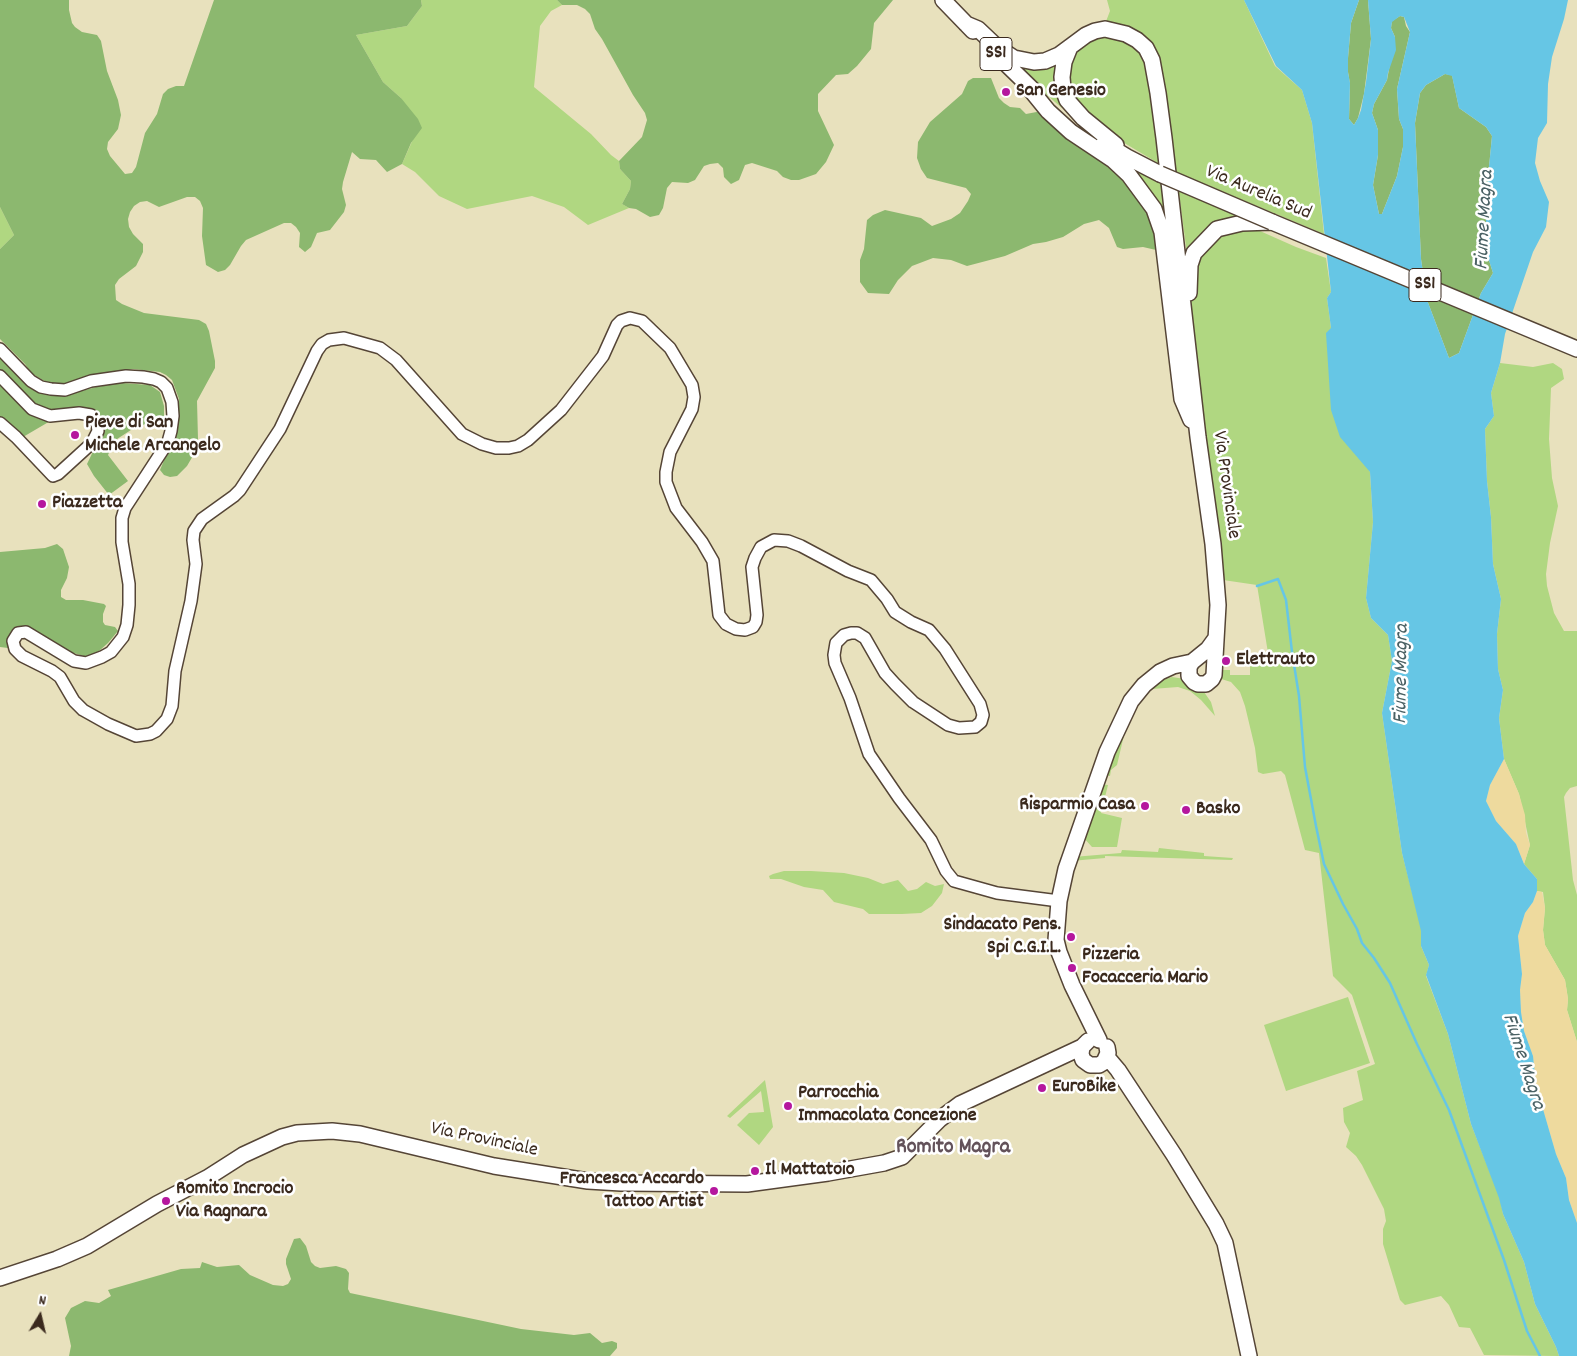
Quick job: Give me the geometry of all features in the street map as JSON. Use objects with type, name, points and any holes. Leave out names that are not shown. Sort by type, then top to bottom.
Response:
[{"type":"main road","name":"SS1","points":[[944,0],[963,21]]},
{"type":"main road","points":[[963,21],[978,29],[997,47],[1014,58],[1034,62],[1059,55],[1095,31],[1106,30],[1126,34],[1146,48],[1152,60],[1191,340],[1201,398],[1198,437]]},
{"type":"main road","name":"Via Aurelia Sud","points":[[963,21],[1026,84],[1067,119],[1127,157],[1160,174],[1272,222],[1577,349]]},
{"type":"main road","points":[[1070,47],[1064,62],[1062,77],[1063,90],[1067,100],[1083,118],[1118,146],[1127,157]]},
{"type":"main road","points":[[1026,84],[1048,111],[1071,132],[1113,160],[1130,175],[1154,209],[1162,232],[1182,399],[1198,437]]},
{"type":"main road","points":[[1191,340],[1189,288],[1190,264],[1194,253],[1216,229],[1242,223],[1272,222]]},
{"type":"main road","name":"Via Provinciale","points":[[1198,437],[1213,544],[1218,615],[1214,668]]},
{"type":"main road","points":[[1103,1061],[1090,1065],[1088,1019],[1072,985],[1056,940],[1059,902],[1066,869],[1107,752],[1132,701],[1144,685],[1160,672],[1168,668],[1193,666],[1202,658],[1210,661],[1214,668],[1212,679],[1206,684],[1198,684],[1191,680],[1193,666],[1216,638]]},
{"type":"main road","points":[[1088,1047],[1106,1046],[1103,1061]]},
{"type":"main road","name":"Via Provinciale","points":[[0,1278],[57,1259],[87,1246],[157,1204],[207,1178],[243,1155],[282,1137],[297,1133],[332,1131],[360,1134],[494,1166],[588,1181],[747,1184],[828,1173],[884,1163],[902,1157],[929,1129],[954,1108],[988,1090],[1088,1047]]},
{"type":"main road","points":[[1103,1061],[1122,1077],[1133,1092],[1216,1224],[1224,1243],[1249,1356]]},
{"type":"street","points":[[0,349],[31,381],[41,387],[51,390],[65,390],[91,381],[126,376],[143,377],[161,382],[167,388],[172,402],[173,416],[168,442],[125,508],[122,518],[122,542],[129,584],[127,625],[123,637],[111,652],[86,663],[74,661],[26,632],[18,634],[13,641],[15,649],[22,656],[60,677],[74,701],[83,710],[108,724],[136,736],[156,731],[167,719],[172,706],[175,671],[191,600],[196,564],[193,540],[194,530],[202,519],[234,496],[244,484],[280,429],[322,344],[337,338],[344,338],[380,348],[396,360],[462,434],[482,444],[496,448],[509,448],[518,446],[528,440],[561,410],[603,356],[617,325],[621,321],[630,318],[642,321],[670,348],[692,385],[694,396],[691,414],[670,452],[666,482],[676,508],[706,547],[713,561],[718,615],[726,624],[736,630],[746,630],[753,627],[757,615],[752,567],[761,547],[774,540],[788,541],[801,546],[848,571],[871,580],[888,599],[896,612],[911,622],[929,630],[945,649],[980,704],[983,715],[981,722],[975,727],[959,728],[948,725],[913,702],[895,684],[885,673],[865,638],[857,633],[844,635],[836,643],[835,663],[850,698],[869,754],[931,840],[946,871],[954,881],[997,893],[1059,902]]},
{"type":"street","points":[[0,376],[32,409],[50,416],[91,415],[97,424],[98,431],[92,443],[55,476],[50,475],[25,446],[0,423]]},
{"type":"green space","points":[[0,0],[69,0],[69,10],[75,27],[82,32],[97,35],[101,41],[107,71],[118,100],[121,115],[118,129],[108,142],[107,149],[110,156],[125,174],[132,173],[136,167],[145,133],[157,114],[163,94],[168,89],[184,86],[214,0],[421,0],[422,6],[407,26],[356,35],[383,82],[401,98],[418,119],[422,128],[411,143],[402,164],[387,172],[376,160],[360,159],[352,152],[342,189],[346,205],[344,212],[330,230],[317,233],[311,247],[305,252],[299,247],[300,233],[296,227],[291,223],[284,223],[246,240],[230,265],[225,270],[218,272],[206,265],[202,236],[203,208],[200,201],[195,197],[187,197],[159,207],[147,201],[140,202],[130,212],[128,219],[129,227],[143,244],[143,252],[136,266],[119,279],[115,285],[116,300],[144,313],[199,320],[206,324],[215,361],[215,368],[197,401],[198,439],[194,454],[187,466],[177,476],[170,477],[164,475],[160,470],[178,427],[179,413],[179,399],[172,380],[166,375],[160,372],[133,369],[88,378],[67,385],[48,383],[31,373],[25,364],[0,339],[0,249],[14,235],[0,207]]},
{"type":"green space","points":[[421,0],[557,0],[562,5],[551,11],[540,26],[534,87],[591,134],[619,161],[620,169],[631,181],[630,189],[622,204],[629,208],[588,225],[564,207],[532,196],[467,209],[439,196],[415,172],[402,164],[414,137],[401,98],[383,82],[356,35],[407,26],[422,6]]},
{"type":"green space","points":[[557,0],[893,0],[874,23],[871,49],[848,74],[836,75],[818,94],[818,111],[834,145],[826,162],[816,174],[799,180],[791,180],[783,177],[777,171],[752,163],[745,165],[739,180],[731,184],[724,177],[723,168],[718,163],[710,164],[704,166],[695,180],[688,183],[672,182],[667,188],[663,208],[659,215],[650,217],[622,204],[630,189],[631,181],[620,169],[619,161],[642,137],[647,120],[645,113],[595,29],[590,14],[577,5],[562,5]]},
{"type":"green space","points":[[1107,0],[1244,0],[1275,66],[1302,90],[1312,123],[1324,234],[1173,171],[1160,66],[1105,24],[1110,11]]},
{"type":"green space","points":[[1359,0],[1368,0],[1371,39],[1364,94],[1358,118],[1354,125],[1349,119],[1350,84],[1348,58],[1351,23]]},
{"type":"green space","points":[[1400,16],[1404,17],[1410,32],[1397,89],[1399,119],[1403,129],[1403,147],[1397,176],[1382,214],[1379,214],[1373,185],[1378,155],[1378,130],[1372,113],[1374,104],[1387,80],[1395,37],[1391,28],[1392,21]]},
{"type":"green space","points":[[1105,35],[1126,40],[1144,55],[1163,166],[1094,125],[1066,87],[1073,52],[1080,44]]},
{"type":"green space","points":[[1057,61],[1065,107],[1062,108],[1013,66]]},
{"type":"green space","points":[[1445,74],[1452,75],[1459,108],[1486,127],[1492,136],[1486,198],[1486,251],[1493,273],[1481,293],[1459,353],[1449,358],[1427,300],[1421,259],[1415,123],[1420,93],[1426,85]]},
{"type":"green space","points":[[973,78],[991,78],[999,98],[1010,107],[1020,108],[1026,114],[1047,110],[1141,189],[1164,249],[1156,250],[1143,247],[1123,249],[1117,247],[1109,228],[1099,220],[1084,224],[1063,237],[1033,244],[1005,256],[967,266],[951,260],[933,258],[912,266],[898,280],[889,294],[868,293],[860,282],[860,260],[864,249],[867,220],[885,210],[921,218],[932,226],[951,219],[960,213],[968,201],[971,194],[966,188],[927,178],[917,158],[918,142],[930,122],[962,94],[968,81]]},
{"type":"green space","points":[[1132,166],[1164,183],[1166,223],[1131,171]]},
{"type":"green space","points":[[1178,186],[1244,215],[1223,219],[1210,226],[1200,234],[1187,254]]},
{"type":"green space","points":[[0,207],[14,235],[0,249]]},
{"type":"green space","points":[[1242,223],[1326,258],[1331,292],[1327,298],[1331,328],[1370,472],[1373,522],[1366,598],[1371,618],[1388,635],[1392,661],[1382,713],[1402,853],[1422,931],[1421,946],[1429,965],[1426,976],[1448,1034],[1471,1124],[1500,1198],[1503,1214],[1524,1262],[1535,1304],[1559,1356],[1484,1355],[1470,1328],[1459,1327],[1449,1305],[1441,1296],[1405,1305],[1400,1300],[1383,1244],[1383,1229],[1386,1221],[1384,1209],[1362,1165],[1346,1147],[1350,1133],[1344,1122],[1343,1108],[1363,1100],[1357,1071],[1375,1064],[1352,995],[1333,976],[1319,853],[1305,850],[1285,775],[1281,771],[1263,774],[1258,772],[1255,748],[1240,692],[1231,682],[1218,678],[1217,670],[1230,670],[1230,675],[1250,675],[1250,655],[1268,653],[1257,585],[1223,580],[1189,287],[1199,247]]},
{"type":"green space","points":[[0,356],[50,394],[67,395],[96,387],[122,383],[150,385],[160,392],[164,406],[164,418],[134,428],[114,441],[108,455],[128,481],[109,495],[87,464],[101,435],[99,421],[47,410],[36,405],[0,371]]},
{"type":"green space","points":[[1500,363],[1533,367],[1553,363],[1562,369],[1564,379],[1551,388],[1549,439],[1552,478],[1558,506],[1546,574],[1554,613],[1564,631],[1577,631],[1577,786],[1570,788],[1564,797],[1573,880],[1577,895],[1577,1042],[1567,1010],[1568,999],[1565,980],[1545,945],[1543,892],[1537,891],[1537,879],[1524,864],[1530,845],[1519,794],[1504,759],[1499,718],[1503,690],[1498,669],[1497,634],[1501,599],[1493,564],[1485,429],[1494,416],[1491,393]]},
{"type":"green space","points":[[0,381],[52,420],[23,437],[0,423]]},
{"type":"green space","points":[[57,544],[63,549],[69,567],[67,578],[61,590],[61,597],[66,600],[83,600],[104,604],[106,606],[103,622],[105,625],[115,627],[118,631],[99,651],[87,657],[67,651],[22,629],[8,648],[0,647],[0,552],[45,548]]},
{"type":"green space","points":[[1172,677],[1185,679],[1193,687],[1204,692],[1211,702],[1215,716],[1190,691],[1178,687],[1152,689],[1160,681]]},
{"type":"green space","points":[[1125,731],[1117,765],[1111,770],[1110,776],[1104,775]]},
{"type":"green space","points":[[1101,784],[1108,785],[1101,813],[1122,818],[1117,847],[1092,847],[1083,837]]},
{"type":"green space","points":[[1159,848],[1204,853],[1204,856],[1233,858],[1232,860],[1105,856],[1105,858],[1071,861],[1073,857],[1121,853],[1122,850],[1158,852]]},
{"type":"green space","points":[[784,871],[844,873],[868,878],[883,884],[898,880],[908,891],[917,889],[926,882],[935,886],[944,884],[942,893],[932,906],[921,913],[869,914],[863,909],[834,902],[823,890],[804,887],[781,879],[770,879],[769,876]]},
{"type":"green space","points":[[1348,997],[1370,1063],[1286,1091],[1264,1025]]},
{"type":"green space","points":[[765,1080],[773,1127],[759,1145],[737,1125],[749,1113],[764,1112],[761,1091],[730,1118],[727,1116]]},
{"type":"green space","points":[[300,1238],[306,1246],[311,1262],[315,1266],[320,1268],[336,1266],[346,1269],[349,1273],[348,1289],[350,1293],[521,1329],[574,1335],[590,1333],[602,1343],[612,1341],[617,1343],[617,1348],[610,1356],[69,1356],[71,1346],[65,1318],[71,1308],[85,1301],[99,1303],[111,1296],[108,1290],[181,1269],[200,1268],[202,1262],[217,1267],[239,1265],[250,1275],[273,1285],[283,1286],[288,1284],[291,1279],[286,1259],[294,1239]]},
{"type":"sand","points":[[1504,759],[1519,794],[1525,815],[1526,833],[1530,845],[1524,864],[1516,844],[1496,821],[1486,801],[1490,785]]},
{"type":"sand","points":[[1537,891],[1542,892],[1545,908],[1543,930],[1545,945],[1565,980],[1568,999],[1567,1010],[1577,1042],[1577,1223],[1569,1200],[1566,1178],[1556,1154],[1536,1085],[1533,1056],[1524,1031],[1521,1012],[1520,990],[1522,974],[1518,936],[1525,913],[1533,902]]},
{"type":"water","name":"Fiume Magra","points":[[1244,0],[1359,0],[1351,23],[1348,58],[1350,83],[1349,119],[1354,125],[1361,110],[1371,39],[1368,0],[1568,0],[1552,57],[1548,84],[1547,123],[1538,138],[1535,163],[1549,202],[1546,227],[1533,252],[1505,334],[1500,363],[1491,393],[1494,416],[1485,429],[1493,564],[1501,599],[1497,634],[1498,669],[1503,690],[1499,718],[1504,759],[1490,785],[1486,801],[1496,821],[1516,844],[1524,864],[1537,879],[1537,891],[1533,902],[1525,913],[1518,936],[1522,974],[1520,990],[1521,1012],[1524,1031],[1533,1056],[1536,1085],[1556,1154],[1566,1178],[1569,1200],[1577,1223],[1577,1356],[1559,1356],[1535,1304],[1524,1262],[1503,1214],[1499,1198],[1471,1124],[1448,1034],[1426,975],[1429,965],[1421,946],[1421,931],[1402,853],[1382,713],[1392,661],[1388,635],[1371,618],[1366,598],[1373,522],[1370,472],[1340,437],[1331,410],[1326,333],[1331,328],[1327,298],[1331,292],[1312,123],[1302,90],[1276,66]],"holes":[[[1400,16],[1404,17],[1410,32],[1397,89],[1399,119],[1403,129],[1403,147],[1397,176],[1382,214],[1379,214],[1373,185],[1378,155],[1378,130],[1372,113],[1374,104],[1387,80],[1396,50],[1395,37],[1391,28],[1392,22]],[[1445,74],[1452,76],[1459,108],[1486,127],[1492,136],[1486,198],[1486,251],[1493,273],[1481,293],[1459,353],[1449,358],[1427,300],[1421,259],[1415,123],[1420,93],[1426,85]]]},
{"type":"waterway","points":[[1257,586],[1278,579],[1286,600],[1299,696],[1305,767],[1324,864],[1357,929],[1362,943],[1390,983],[1449,1110],[1504,1260],[1527,1331],[1540,1356]]},
{"type":"place","name":"San Genesio","points":[[1006,92]]},
{"type":"place","name":"Pieve di San Michele Arcangelo","points":[[75,435]]},
{"type":"place","name":"Piazzetta","points":[[42,504]]},
{"type":"place","name":"Elettrauto","points":[[1226,661]]},
{"type":"place","name":"Risparmio Casa","points":[[1145,806]]},
{"type":"place","name":"Basko","points":[[1186,810]]},
{"type":"place","name":"Sindacato Pens. Spi C.G.I.L.","points":[[1071,937]]},
{"type":"place","name":"Pizzeria Focacceria Mario","points":[[1072,968]]},
{"type":"place","name":"EuroBike","points":[[1042,1088]]},
{"type":"place","name":"Parrocchia Immacolata Concezione","points":[[788,1106]]},
{"type":"place","name":"Il Mattatoio","points":[[755,1171]]},
{"type":"place","name":"Francesca Accardo Tattoo Artist","points":[[714,1191]]},
{"type":"place","name":"Romito Incrocio Via Ragnara","points":[[166,1201]]},
{"type":"district","name":"Romito Magra","points":[[953,1149]]}]
